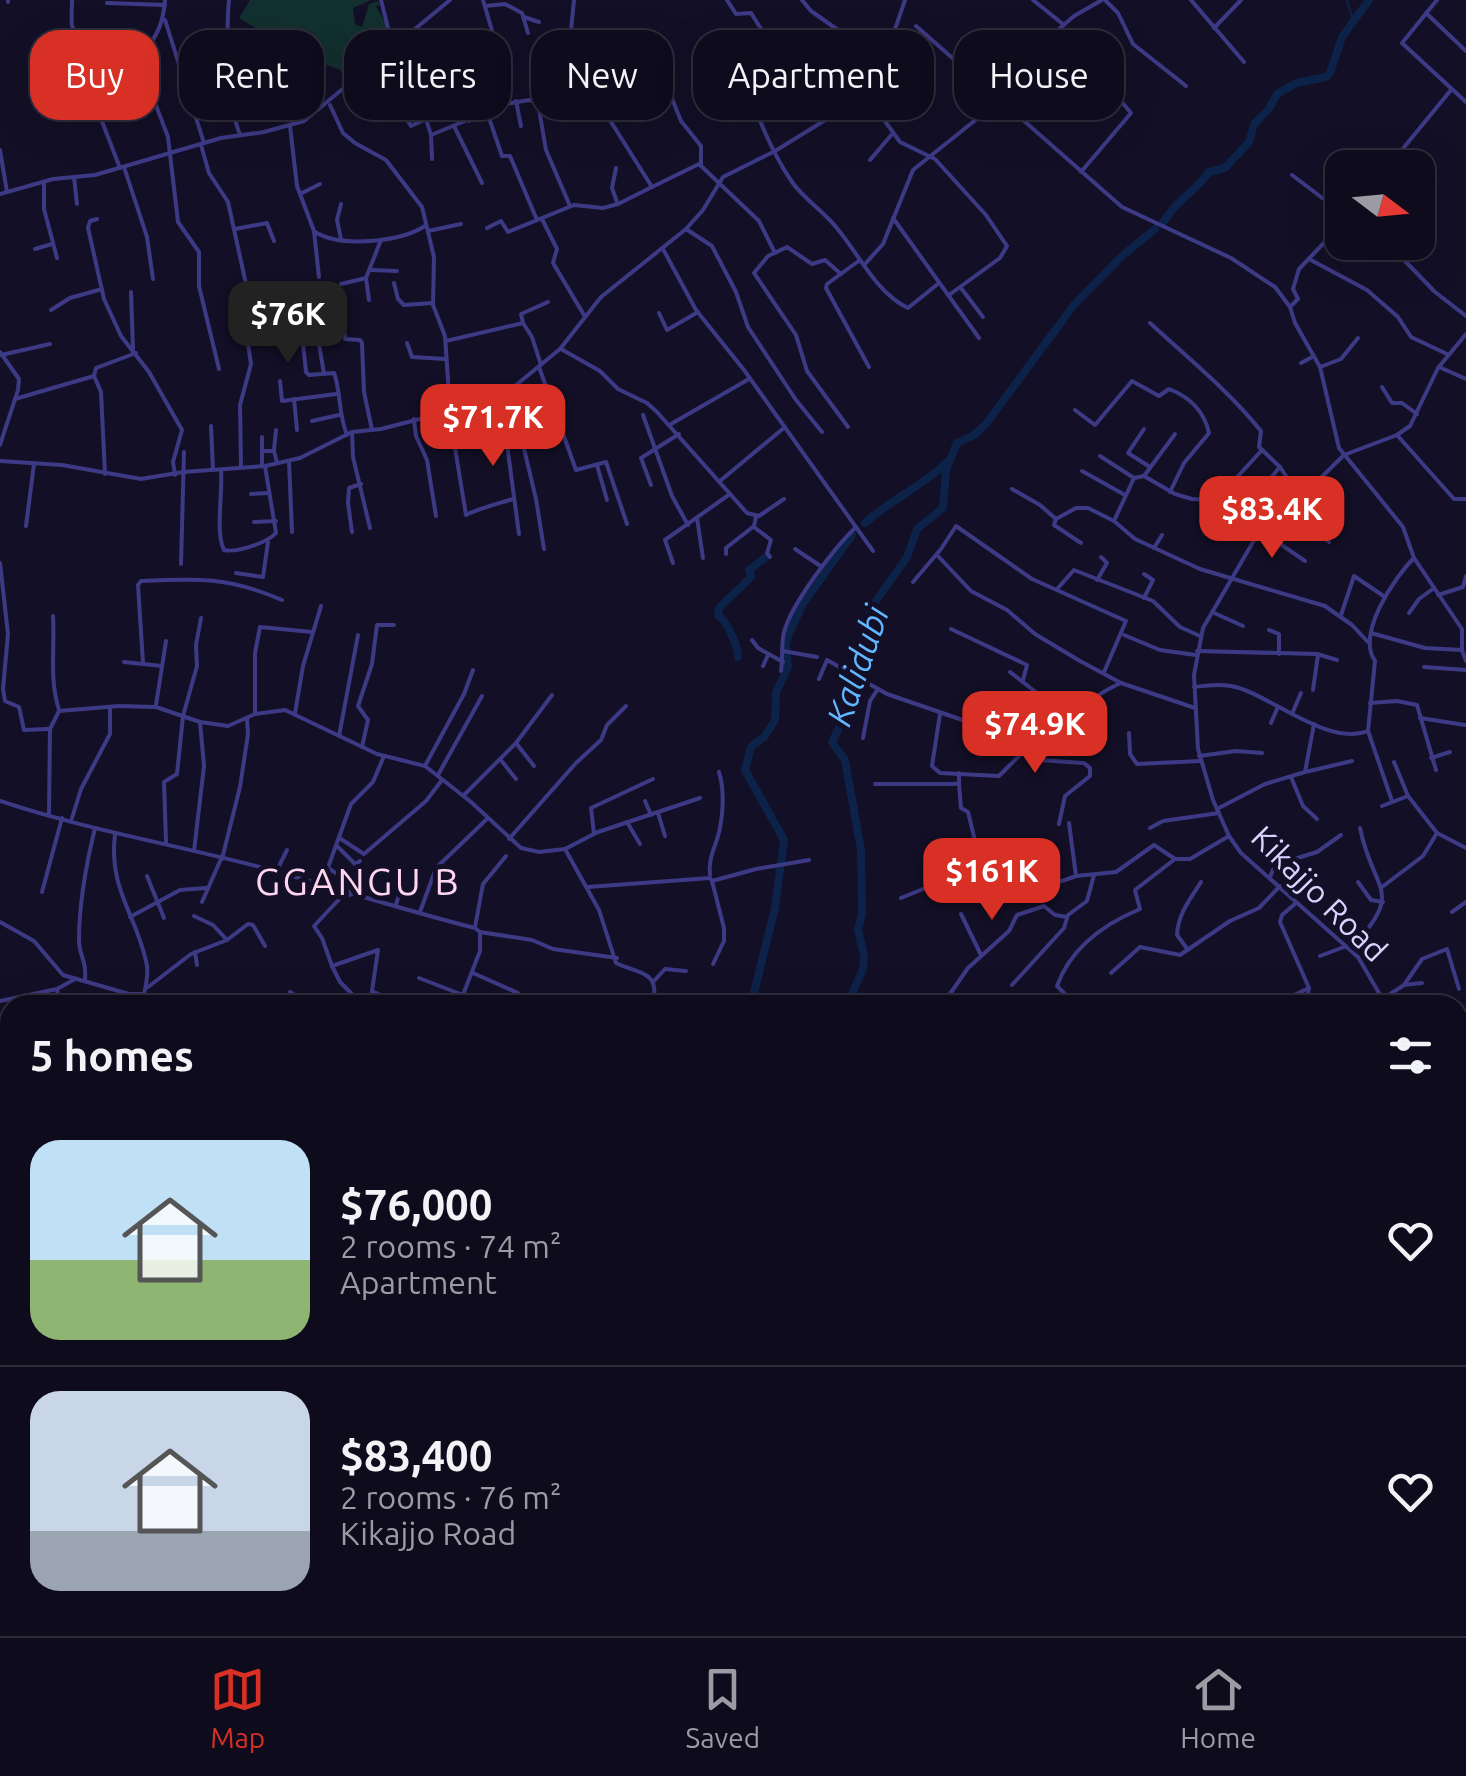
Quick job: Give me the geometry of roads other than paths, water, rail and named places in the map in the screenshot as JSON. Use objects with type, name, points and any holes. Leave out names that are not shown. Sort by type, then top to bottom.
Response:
[{"type":"street","points":[[72,0],[74,30]]},
{"type":"street","points":[[229,0],[231,81],[241,136]]},
{"type":"street","points":[[382,0],[388,30]]},
{"type":"street","points":[[413,30],[450,0]]},
{"type":"street","points":[[571,30],[574,0]]},
{"type":"street","points":[[727,0],[736,14],[750,13],[761,30]]},
{"type":"street","points":[[802,0],[838,30]]},
{"type":"street","points":[[895,30],[905,0]]},
{"type":"street","points":[[1033,0],[1064,25]]},
{"type":"street","points":[[1059,30],[1104,0],[1118,13],[1133,44],[1186,86]]},
{"type":"street","points":[[1190,0],[1244,62]]},
{"type":"street","points":[[1214,28],[1241,0]]},
{"type":"street","points":[[1437,0],[1402,43],[1466,102]]},
{"type":"street","points":[[107,2],[165,3],[165,20],[209,173],[228,202],[246,284],[241,296],[251,364],[240,405],[242,468]]},
{"type":"street","points":[[490,30],[484,3],[505,4],[539,22]]},
{"type":"street","points":[[1426,12],[1466,51]]},
{"type":"street","points":[[524,17],[528,33]]},
{"type":"street","points":[[159,32],[165,20]]},
{"type":"street","points":[[916,26],[954,58]]},
{"type":"street","points":[[0,194],[290,126],[304,121],[344,90]]},
{"type":"street","points":[[1402,150],[1451,90]]},
{"type":"street","points":[[516,101],[521,126]]},
{"type":"street","points":[[511,102],[531,101]]},
{"type":"street","points":[[673,101],[681,121],[701,146],[702,166]]},
{"type":"street","points":[[329,103],[348,139],[386,160],[418,199],[434,257],[432,303],[446,341],[454,442],[466,515],[477,508],[494,508],[513,499]]},
{"type":"street","points":[[1081,172],[1131,113],[1124,105]]},
{"type":"street","points":[[159,113],[168,137],[178,222],[199,252],[199,286],[219,369]]},
{"type":"street","points":[[102,120],[147,237],[153,280]]},
{"type":"street","points":[[426,120],[432,158]]},
{"type":"street","points":[[490,120],[502,156],[510,156],[557,249],[552,263],[584,315]]},
{"type":"street","points":[[542,120],[546,150],[570,206]]},
{"type":"street","points":[[610,120],[652,186]]},
{"type":"street","points":[[762,120],[794,184],[836,228],[893,300],[908,308],[939,283]]},
{"type":"street","points":[[0,460],[141,480],[183,472],[263,466],[290,461],[350,433],[414,420],[497,396],[560,349],[584,315],[611,287],[686,229],[703,210],[718,183],[826,120]]},
{"type":"street","points":[[884,120],[908,148],[928,156],[975,202],[1008,246],[1006,254],[949,295]]},
{"type":"street","points":[[869,367],[827,291],[827,284],[863,262],[883,244],[909,176],[928,156],[976,120]]},
{"type":"street","points":[[1025,120],[1130,212],[1232,258],[1268,280],[1290,307],[1320,368],[1334,433],[1344,455],[1399,522],[1414,558],[1462,628],[1466,661]]},
{"type":"street","points":[[431,135],[469,121]]},
{"type":"street","points":[[290,126],[300,194],[314,232],[319,277]]},
{"type":"street","points":[[455,128],[482,183]]},
{"type":"street","points":[[870,160],[893,133]]},
{"type":"street","points":[[0,150],[7,192]]},
{"type":"street","points":[[487,228],[501,222],[507,232],[570,206],[603,208],[618,204],[697,164],[758,221],[775,253]]},
{"type":"street","points":[[616,168],[612,188],[618,204]]},
{"type":"street","points":[[1292,175],[1325,200]]},
{"type":"street","points":[[74,177],[77,204]]},
{"type":"street","points":[[44,182],[44,209],[57,258]]},
{"type":"street","points":[[300,194],[320,184]]},
{"type":"street","points":[[340,204],[340,239]]},
{"type":"street","points":[[893,218],[978,338]]},
{"type":"street","points":[[97,219],[89,222],[88,228],[102,289],[120,336],[135,351],[182,430],[173,462],[175,475]]},
{"type":"street","points":[[234,229],[267,223],[274,241]]},
{"type":"street","points":[[314,232],[340,239],[381,240],[460,224]]},
{"type":"street","points":[[686,229],[712,246],[736,292],[748,327],[822,432]]},
{"type":"street","points":[[370,300],[366,278],[381,240]]},
{"type":"street","points":[[1290,307],[1298,299],[1293,289],[1295,277],[1325,242]]},
{"type":"street","points":[[35,249],[52,244]]},
{"type":"street","points":[[841,274],[826,260],[812,264],[790,248],[775,253],[754,273],[796,335],[807,370],[848,427]]},
{"type":"street","points":[[662,249],[698,312],[874,552]]},
{"type":"street","points":[[1308,259],[1368,290],[1398,317],[1411,337],[1448,354]]},
{"type":"street","points":[[1406,261],[1435,292],[1466,316]]},
{"type":"street","points":[[370,270],[397,271]]},
{"type":"street","points":[[341,284],[366,278]]},
{"type":"street","points":[[394,283],[404,305],[432,303]]},
{"type":"street","points":[[961,288],[983,317]]},
{"type":"street","points":[[51,310],[70,298],[102,289]]},
{"type":"street","points":[[131,292],[135,351]]},
{"type":"street","points":[[280,296],[295,292],[298,296],[308,375],[334,373],[338,380],[339,415],[350,433],[370,528]]},
{"type":"street","points":[[312,302],[324,374]]},
{"type":"street","points":[[548,302],[522,314],[576,470],[607,463],[628,524]]},
{"type":"street","points":[[342,312],[346,339],[362,343],[364,392],[372,430]]},
{"type":"street","points":[[659,313],[666,330],[698,312]]},
{"type":"street","points":[[446,341],[524,323]]},
{"type":"street","points":[[1150,323],[1242,408],[1260,431],[1258,443],[1262,450],[1280,467],[1300,497]]},
{"type":"street","name":"Kikajjo Road","points":[[1382,995],[1370,972],[1348,948],[1241,852],[1229,836],[1200,758],[1194,687],[1196,653],[1212,612],[1260,530],[1289,509],[1344,455],[1396,436],[1410,426],[1439,367],[1466,334]]},
{"type":"street","points":[[1320,368],[1341,359],[1358,338]]},
{"type":"street","points":[[407,343],[412,357],[445,359]]},
{"type":"street","points":[[0,445],[19,378],[1,354],[50,344]]},
{"type":"street","points":[[560,349],[600,371],[618,389],[647,403],[747,513],[764,514],[784,500]]},
{"type":"street","points":[[105,474],[101,392],[94,376],[96,368],[135,351]]},
{"type":"street","points":[[1300,363],[1314,356]]},
{"type":"street","points":[[1439,367],[1466,379]]},
{"type":"street","points":[[16,398],[94,376]]},
{"type":"street","points":[[670,425],[749,379]]},
{"type":"street","points":[[280,381],[281,400],[336,394]]},
{"type":"street","points":[[1075,410],[1094,425],[1132,382],[1159,396],[1169,390],[1178,392],[1197,406],[1210,433],[1184,462],[1170,492]]},
{"type":"street","points":[[1382,387],[1392,403],[1402,403],[1417,414]]},
{"type":"street","points":[[510,390],[544,549]]},
{"type":"street","points":[[497,396],[519,534]]},
{"type":"street","points":[[294,399],[297,430]]},
{"type":"street","points":[[312,421],[339,415]]},
{"type":"street","points":[[643,415],[672,496],[688,525]]},
{"type":"street","points":[[414,420],[416,436],[427,460],[436,516]]},
{"type":"street","points":[[212,426],[212,470]]},
{"type":"street","points":[[720,481],[785,427]]},
{"type":"street","points":[[1144,429],[1128,453],[1150,467]]},
{"type":"street","points":[[276,430],[274,451],[278,463]]},
{"type":"street","points":[[652,485],[640,459],[679,434]]},
{"type":"street","points":[[1144,476],[1174,434]]},
{"type":"street","points":[[220,470],[221,547],[230,552],[268,542],[276,534],[276,521],[263,466],[262,436]]},
{"type":"street","points":[[1396,436],[1454,499],[1466,499]]},
{"type":"street","points":[[1223,500],[1229,486],[1262,450]]},
{"type":"street","points":[[262,451],[274,451]]},
{"type":"street","points":[[181,564],[184,452]]},
{"type":"street","points":[[1100,456],[1134,478],[1144,476],[1170,492],[1192,499],[1289,509],[1329,542]]},
{"type":"street","points":[[290,461],[292,532]]},
{"type":"street","points":[[26,526],[34,464]]},
{"type":"street","points":[[596,465],[606,500]]},
{"type":"street","points":[[1264,486],[1280,467]]},
{"type":"street","points":[[1082,471],[1125,495]]},
{"type":"street","points":[[1114,521],[1134,478]]},
{"type":"street","points":[[352,532],[349,488],[361,484]]},
{"type":"street","points":[[1012,489],[1056,519]]},
{"type":"street","points":[[251,494],[269,493]]},
{"type":"street","points":[[673,563],[665,542],[730,494]]},
{"type":"street","points":[[1081,543],[1054,525],[1056,519],[1080,506],[1114,521],[1154,548],[1214,575],[1325,606],[1368,642]]},
{"type":"street","points":[[726,554],[726,548],[754,526],[756,516]]},
{"type":"street","points":[[697,518],[702,558]]},
{"type":"street","points":[[254,522],[276,521]]},
{"type":"street","points":[[754,526],[771,540],[767,552],[770,558]]},
{"type":"street","points":[[913,582],[956,526],[1032,579],[1122,618],[1126,623],[1104,672]]},
{"type":"street","points":[[781,671],[786,652],[783,634],[791,616],[822,567],[856,528]]},
{"type":"street","points":[[1260,530],[1305,561]]},
{"type":"street","points":[[1154,548],[1162,535]]},
{"type":"street","points":[[236,573],[263,576],[268,542]]},
{"type":"street","points":[[795,549],[822,567]]},
{"type":"street","points":[[936,554],[971,591],[1007,610],[1035,634],[1122,684],[1195,708]]},
{"type":"street","points":[[1097,580],[1107,564],[1100,557]]},
{"type":"street","points":[[1392,802],[1368,731],[1375,661],[1368,642],[1385,597],[1414,558]]},
{"type":"street","points":[[0,563],[8,634],[4,696],[8,705],[20,707],[24,730],[50,729]]},
{"type":"street","points":[[1058,588],[1074,570],[1159,604],[1186,631],[1200,636]]},
{"type":"street","points":[[1144,574],[1152,580],[1144,598]]},
{"type":"street","points":[[1340,617],[1354,576],[1385,597]]},
{"type":"street","points":[[1438,595],[1464,587],[1466,576]]},
{"type":"street","points":[[143,663],[138,584],[141,581],[222,580],[282,600]]},
{"type":"street","points":[[1409,613],[1434,588]]},
{"type":"street","points":[[295,714],[321,606]]},
{"type":"street","points":[[1212,612],[1243,626]]},
{"type":"street","points":[[49,815],[50,729],[59,712],[52,675],[52,616]]},
{"type":"street","points":[[166,844],[164,782],[177,774],[183,716],[196,674],[201,618]]},
{"type":"street","points":[[362,747],[368,720],[358,706],[372,664],[377,625],[394,626]]},
{"type":"street","points":[[255,714],[255,652],[260,627],[312,632]]},
{"type":"street","points":[[951,629],[1028,665],[1023,680]]},
{"type":"street","points":[[1269,630],[1279,634],[1280,654]]},
{"type":"street","points":[[1371,633],[1425,648],[1462,650]]},
{"type":"street","points":[[1122,634],[1160,650],[1318,655],[1337,660]]},
{"type":"street","points":[[339,736],[358,635]]},
{"type":"street","points":[[752,640],[782,662]]},
{"type":"street","points":[[156,707],[166,641]]},
{"type":"street","points":[[786,652],[818,657]]},
{"type":"street","points":[[763,666],[768,655]]},
{"type":"street","points":[[1313,690],[1318,655]]},
{"type":"street","points":[[819,679],[826,660],[878,688],[941,712],[1060,747],[1070,741],[1084,710],[1100,693],[1122,684]]},
{"type":"street","points":[[124,662],[162,666]]},
{"type":"street","points":[[1424,668],[1466,670]]},
{"type":"street","points":[[424,766],[464,694],[472,670]]},
{"type":"street","points":[[1010,672],[1043,696],[1084,710]]},
{"type":"street","points":[[1194,687],[1234,686],[1314,724],[1351,736],[1368,731]]},
{"type":"street","points":[[863,738],[870,701],[878,688]]},
{"type":"street","points":[[1292,714],[1301,693]]},
{"type":"street","points":[[464,795],[516,744],[552,695]]},
{"type":"street","points":[[341,839],[364,854],[426,801],[482,696]]},
{"type":"street","points":[[1370,703],[1397,700],[1417,705],[1436,770]]},
{"type":"street","points":[[509,839],[576,762],[601,740],[607,725],[626,706]]},
{"type":"street","points":[[71,820],[81,789],[110,734],[110,707]]},
{"type":"street","points":[[59,712],[156,707],[200,722],[228,726],[255,714],[278,710],[295,714],[384,756],[424,766],[464,795],[509,839],[530,851],[564,848],[595,832],[700,798]]},
{"type":"street","points":[[1271,723],[1278,707]]},
{"type":"street","points":[[941,712],[932,766],[940,773],[1002,774],[1028,740]]},
{"type":"street","points":[[1420,718],[1465,725]]},
{"type":"street","points":[[202,902],[222,859],[240,787],[247,719]]},
{"type":"street","points":[[194,852],[204,766],[200,722]]},
{"type":"street","points":[[1305,772],[1314,724]]},
{"type":"street","points":[[1129,733],[1130,754],[1137,764],[1236,751],[1262,752]]},
{"type":"street","points":[[516,744],[534,766]]},
{"type":"street","points":[[1042,744],[1039,760],[1084,763],[1090,768],[1090,776],[1065,796],[1059,824]]},
{"type":"street","points":[[1430,758],[1450,752]]},
{"type":"street","points":[[322,887],[351,804],[373,782],[384,756]]},
{"type":"street","points":[[500,760],[516,779]]},
{"type":"street","points":[[1150,828],[1163,821],[1218,811],[1265,784],[1352,761]]},
{"type":"street","points":[[1394,762],[1408,796],[1437,833],[1466,848]]},
{"type":"street","points":[[713,964],[724,941],[709,864],[721,813],[719,772]]},
{"type":"street","points":[[959,773],[961,808],[968,812],[977,849],[988,865],[1017,878],[1062,881],[1121,870],[1150,846],[1159,846],[1176,859]]},
{"type":"street","points":[[1291,777],[1302,806],[1317,819]]},
{"type":"street","points":[[595,832],[591,808],[653,779]]},
{"type":"street","points":[[875,784],[958,782]]},
{"type":"street","points":[[1382,806],[1408,796]]},
{"type":"street","points":[[0,801],[116,834],[276,872],[477,930],[532,940],[552,949],[617,958]]},
{"type":"street","points":[[645,802],[666,836]]},
{"type":"street","points":[[42,892],[62,818]]},
{"type":"street","points":[[420,912],[436,868],[488,818]]},
{"type":"street","points":[[628,822],[640,844]]},
{"type":"street","points":[[1069,823],[1076,876]]},
{"type":"street","points":[[84,980],[86,960],[78,945],[80,910],[96,828]]},
{"type":"street","points":[[1320,956],[1348,948],[1372,926],[1383,902],[1382,887],[1365,852],[1360,828]]},
{"type":"street","points":[[1382,887],[1422,856],[1437,833]]},
{"type":"street","points":[[116,834],[118,886],[144,953],[148,988]]},
{"type":"street","points":[[1270,877],[1275,866],[1318,852],[1341,835]]},
{"type":"street","points":[[1066,995],[1057,986],[1073,956],[1098,930],[1140,910],[1135,890],[1176,859],[1195,858],[1229,836]]},
{"type":"street","points":[[338,847],[355,864],[360,861]]},
{"type":"street","points":[[564,848],[588,887],[620,966],[654,981]]},
{"type":"street","points":[[276,872],[287,850]]},
{"type":"street","points":[[419,978],[463,995],[480,951],[477,930],[483,884],[506,856]]},
{"type":"street","points":[[588,887],[711,879],[809,860]]},
{"type":"street","points":[[901,898],[988,865]]},
{"type":"street","points":[[328,868],[350,882],[347,894],[314,926],[332,966],[352,994]]},
{"type":"street","points":[[949,995],[968,968],[1009,930],[1018,915],[1044,906],[1057,916],[1067,916],[1087,901],[1094,875]]},
{"type":"street","points":[[146,876],[164,918]]},
{"type":"street","points":[[1188,950],[1177,935],[1178,923],[1202,882]]},
{"type":"street","points":[[1358,882],[1371,900],[1383,902]]},
{"type":"street","points":[[396,905],[403,884]]},
{"type":"street","points":[[1111,973],[1140,946],[1177,956],[1230,921],[1259,908],[1280,886]]},
{"type":"street","points":[[130,918],[189,887],[206,888]]},
{"type":"street","points":[[1298,902],[1282,914],[1280,922],[1309,988],[1308,995]]},
{"type":"street","points":[[1452,912],[1466,902]]},
{"type":"street","points":[[961,914],[981,956]]},
{"type":"street","points":[[194,916],[213,925],[227,940]]},
{"type":"street","points":[[1012,984],[1064,928],[1067,916]]},
{"type":"street","points":[[0,922],[34,941],[63,976],[129,994],[143,994],[195,952],[227,940],[250,924],[264,946]]},
{"type":"street","points":[[1393,995],[1422,958],[1447,949],[1459,989]]},
{"type":"street","points":[[332,966],[378,950],[373,995]]},
{"type":"street","points":[[195,952],[198,965]]},
{"type":"street","points":[[654,995],[654,981],[665,969],[686,972]]},
{"type":"street","points":[[473,973],[518,993]]},
{"type":"street","points":[[27,995],[57,990],[75,980]]},
{"type":"street","points":[[1404,985],[1422,983]]},
{"type":"street","points":[[1294,995],[1309,988]]},
{"type":"street","points":[[57,990],[58,995]]},
{"type":"street","points":[[290,992],[294,995]]},
{"type":"street","points":[[374,992],[380,995]]},
{"type":"waterway","points":[[1347,0],[1353,20]]},
{"type":"waterway","name":"Kalidubi","points":[[1163,223],[1209,172],[1225,168],[1249,142],[1254,124],[1277,94],[1296,83],[1330,73],[1342,37],[1369,0]]},
{"type":"waterway","name":"Kalidubi","points":[[851,995],[863,969],[864,955],[858,930],[862,914],[861,850],[845,760],[832,742],[840,726],[871,608],[907,557],[917,529],[943,508],[946,470],[957,443],[986,424],[1073,306],[1155,229]]},
{"type":"waterway","name":"Kalidubi","points":[[865,523],[947,462]]},
{"type":"waterway","name":"Kalidubi","points":[[753,995],[775,908],[784,840],[745,770],[751,747],[765,736],[775,720],[776,692],[788,667],[789,633],[803,604],[852,535]]},
{"type":"waterway","points":[[738,657],[731,634],[718,615],[719,608],[751,577],[749,570],[766,557]]},
{"type":"district","name":"GGANGU B","points":[[358,882]]}]
